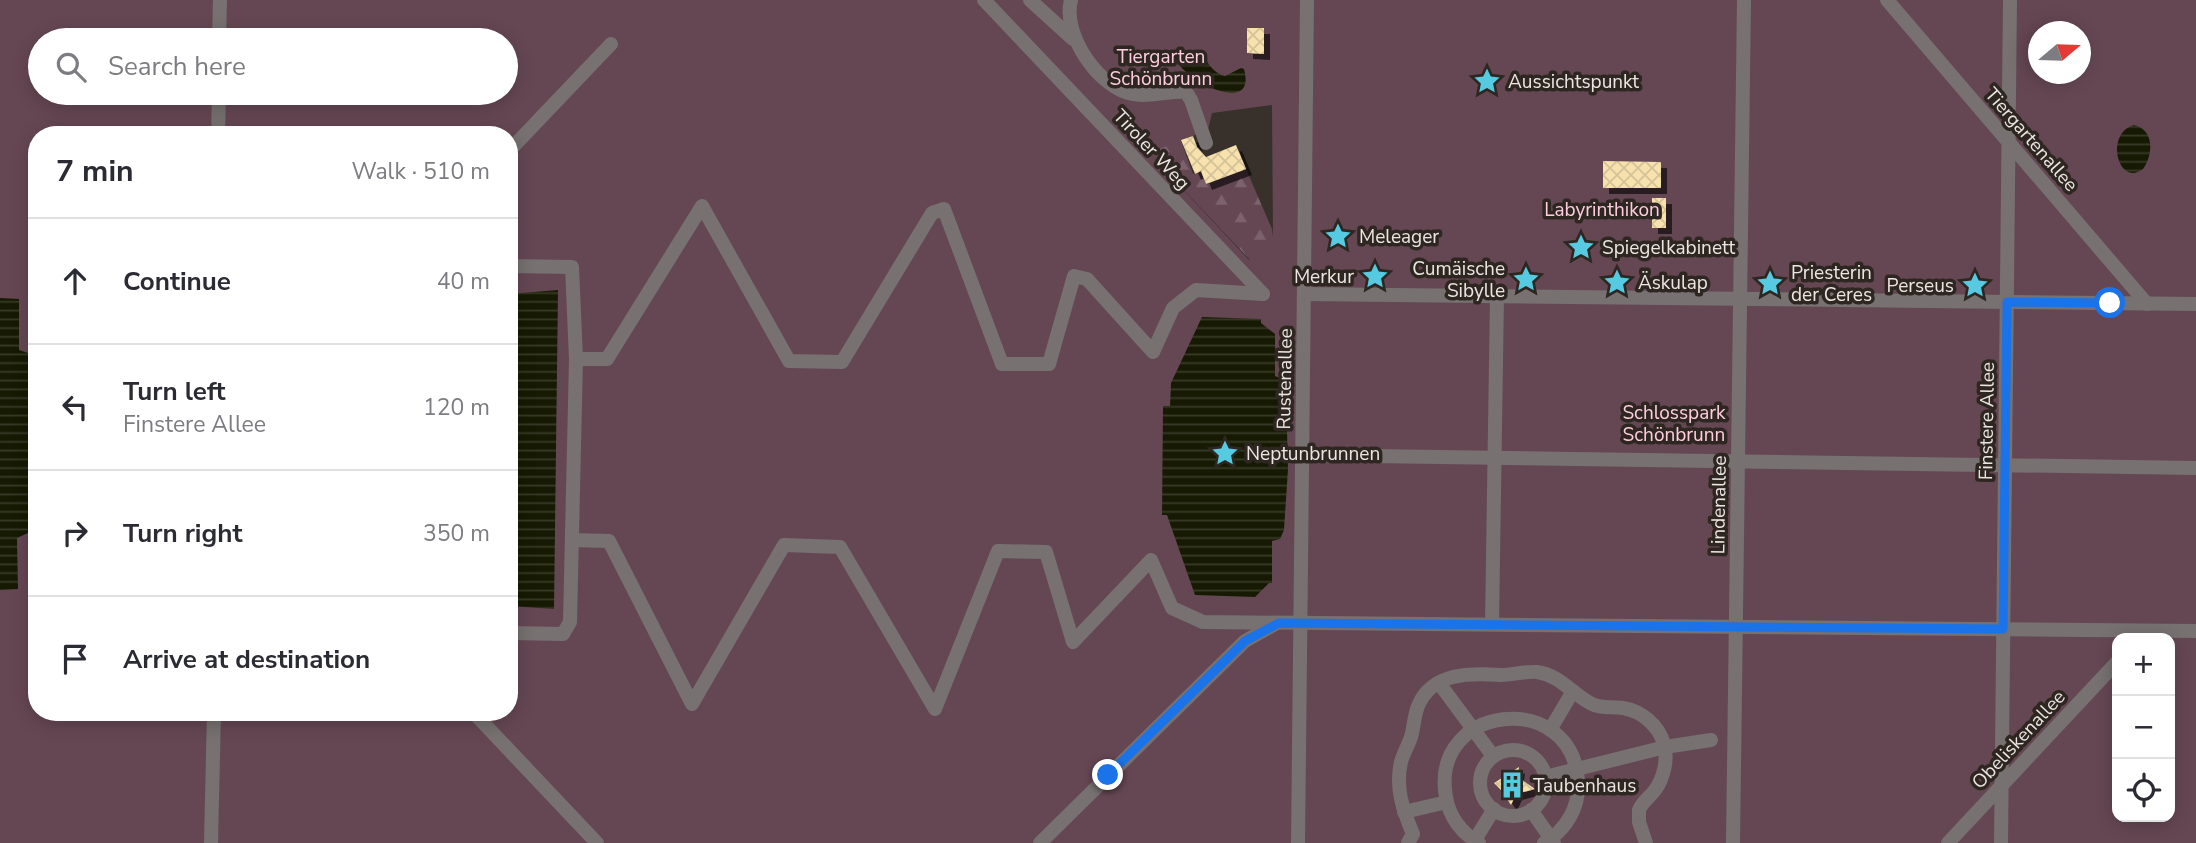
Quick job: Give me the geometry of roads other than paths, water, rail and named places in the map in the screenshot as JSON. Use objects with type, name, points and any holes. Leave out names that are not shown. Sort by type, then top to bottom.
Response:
[{"type":"street","points":[[219,28],[220,0]]},
{"type":"street","name":"Tiroler Weg","points":[[576,359],[607,359],[702,206],[789,361],[842,362],[932,213],[944,209],[1002,364],[1049,364],[1074,276],[1087,279],[1153,352],[1173,308],[1196,290],[1263,294],[984,0]]},
{"type":"street","points":[[1030,0],[1075,40],[1105,80],[1123,92],[1143,96],[1186,92],[1206,142]]},
{"type":"street","points":[[1071,0],[1069,21],[1075,40]]},
{"type":"street","name":"Rustenallee","points":[[1298,843],[1307,0]]},
{"type":"street","name":"Lindenallee","points":[[1733,843],[1744,0]]},
{"type":"street","name":"Tiergartenallee","points":[[1887,0],[2147,304]]},
{"type":"street","name":"Finstere Allee","points":[[2001,843],[2010,0]]},
{"type":"street","points":[[518,142],[611,44]]},
{"type":"street","points":[[218,126],[219,105]]},
{"type":"street","points":[[518,266],[572,267],[576,359],[570,621],[563,634],[518,634]]},
{"type":"street","points":[[1304,294],[2196,304]]},
{"type":"street","points":[[1492,624],[1497,296]]},
{"type":"street","points":[[1302,456],[2196,468]]},
{"type":"street","points":[[572,540],[609,541],[692,704],[784,545],[840,547],[935,709],[998,551],[1046,552],[1073,642],[1151,559],[1172,607],[1203,622],[2003,629],[2115,633]]},
{"type":"street","points":[[1040,843],[1245,641],[1279,623]]},
{"type":"street","points":[[2161,633],[2196,631]]},
{"type":"street","name":"Obeliskenallee","points":[[1948,843],[2112,667]]},
{"type":"street","points":[[1408,843],[1413,834],[1399,795],[1401,762],[1411,737],[1418,707],[1425,694],[1452,676],[1537,672],[1561,680],[1592,704],[1602,708],[1625,708],[1644,716],[1661,736],[1665,747],[1660,782],[1639,810],[1639,821],[1646,843]]},
{"type":"street","points":[[1440,683],[1493,757]]},
{"type":"street","points":[[1550,730],[1573,691]]},
{"type":"street","points":[[1494,810],[1475,842],[1457,824],[1447,802],[1444,789],[1448,762],[1462,738],[1473,729],[1494,720],[1517,718],[1529,720],[1550,730],[1567,747],[1576,769],[1578,791],[1572,813],[1550,842],[1531,810]]},
{"type":"street","points":[[211,843],[214,721]]},
{"type":"street","points":[[482,721],[597,843]]},
{"type":"street","points":[[1545,777],[1665,747],[1710,740]]},
{"type":"street","points":[[1503,751],[1525,752],[1542,766],[1545,792],[1531,810],[1511,816],[1494,810],[1487,802],[1480,783],[1486,764],[1493,757],[1503,751]]},
{"type":"street","points":[[1404,812],[1447,802]]},
{"type":"place","name":"Aussichtspunkt","points":[[1487,81]]},
{"type":"place","name":"Meleager","points":[[1338,236]]},
{"type":"place","name":"Spiegelkabinett","points":[[1581,247]]},
{"type":"place","name":"Merkur","points":[[1375,276]]},
{"type":"place","name":"Cumäische Sibylle","points":[[1526,279]]},
{"type":"place","name":"Äskulap","points":[[1617,282]]},
{"type":"place","name":"Priesterin der Ceres","points":[[1770,283]]},
{"type":"place","name":"Perseus","points":[[1975,285]]},
{"type":"place","name":"Neptunbrunnen","points":[[1225,453]]},
{"type":"place","name":"Taubenhaus","points":[[1512,785]]},
{"type":"park label","name":"Tiergarten Schönbrunn","points":[[1161,67]]},
{"type":"park label","name":"Labyrinthikon","points":[[1602,209]]},
{"type":"park label","name":"Schlosspark Schönbrunn","points":[[1674,423]]}]
